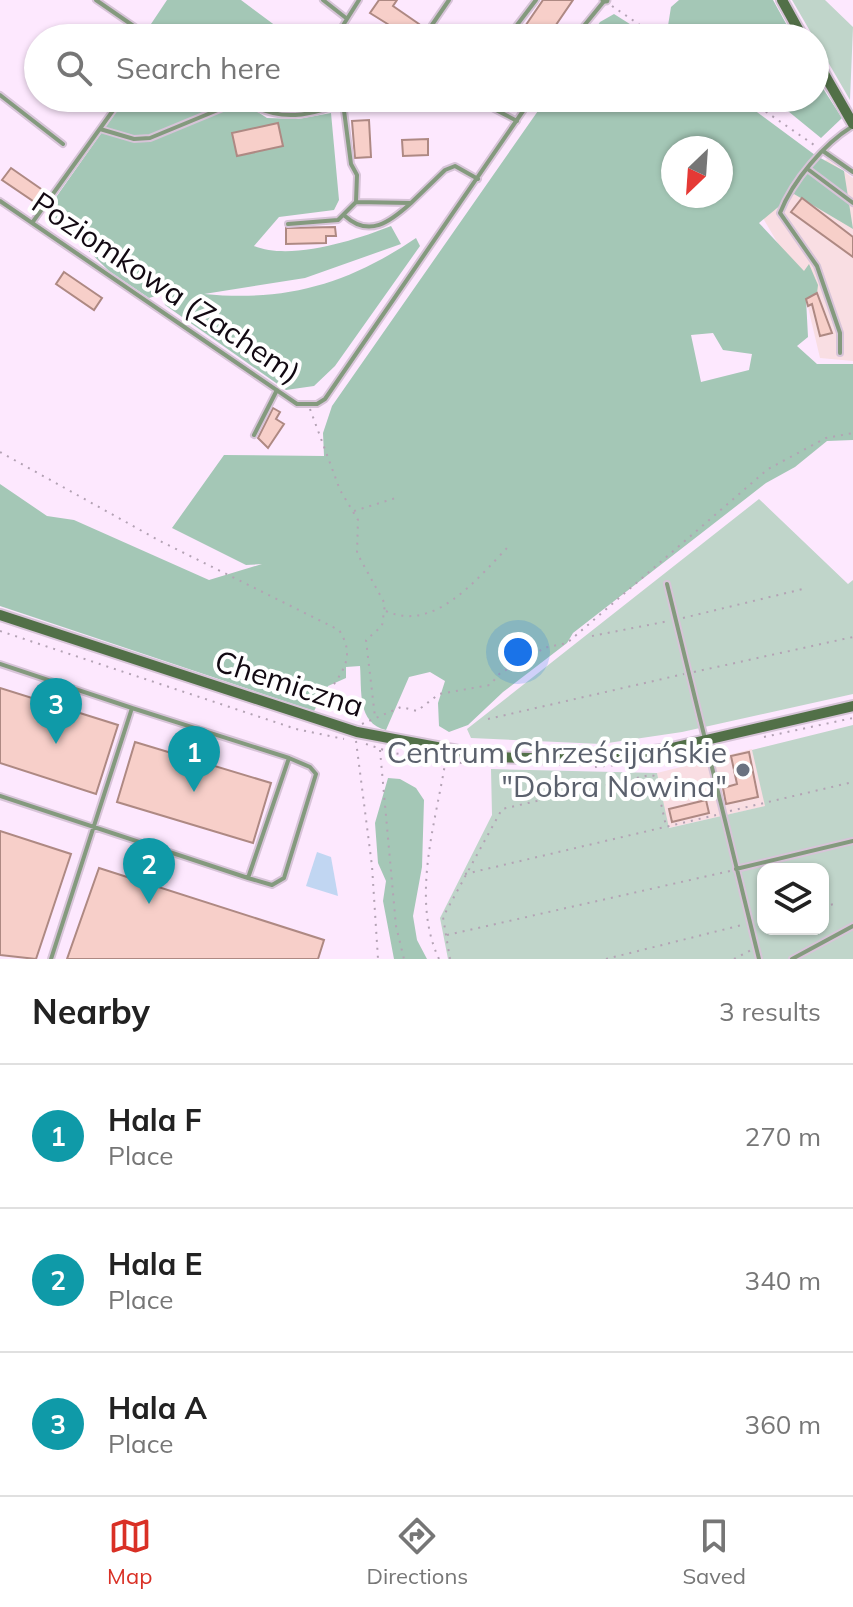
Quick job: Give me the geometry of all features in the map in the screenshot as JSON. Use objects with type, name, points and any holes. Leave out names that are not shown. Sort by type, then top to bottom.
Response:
[{"type":"street","points":[[782,0],[795,24]]},
{"type":"street","points":[[829,83],[853,125]]},
{"type":"street","name":"Chemiczna","points":[[0,615],[316,718],[356,736],[447,757],[589,759],[706,742],[853,706]]},
{"type":"lane","points":[[96,0],[131,24]]},
{"type":"lane","points":[[323,0],[346,18]]},
{"type":"lane","points":[[343,24],[359,0]]},
{"type":"lane","points":[[433,24],[449,0]]},
{"type":"lane","points":[[518,24],[536,0]]},
{"type":"lane","points":[[585,24],[605,0]]},
{"type":"lane","points":[[0,95],[63,144]]},
{"type":"lane","points":[[32,223],[112,112]]},
{"type":"lane","points":[[100,129],[134,139],[150,138],[210,112]]},
{"type":"lane","points":[[272,112],[284,117],[305,112]]},
{"type":"lane","points":[[288,224],[338,220],[356,202],[357,175],[351,164],[344,112]]},
{"type":"lane","points":[[500,112],[517,121]]},
{"type":"lane","name":"Poziomkowa (Zachem)","points":[[0,201],[297,404],[308,406],[325,399],[523,112]]},
{"type":"lane","points":[[840,353],[840,333],[817,266],[780,213],[823,151],[853,125]]},
{"type":"lane","points":[[823,151],[853,172]]},
{"type":"lane","points":[[345,216],[359,227],[369,228],[396,216],[445,170],[455,166],[478,179]]},
{"type":"lane","points":[[809,170],[853,203]]},
{"type":"lane","points":[[356,202],[411,203]]},
{"type":"lane","points":[[254,435],[277,390]]},
{"type":"lane","points":[[667,584],[759,959]]},
{"type":"lane","points":[[0,664],[289,758],[310,767],[316,774],[284,878],[272,885],[0,796]]},
{"type":"lane","points":[[51,959],[132,708]]},
{"type":"lane","points":[[248,878],[289,758]]},
{"type":"lane","points":[[736,869],[853,841]]},
{"type":"lane","points":[[792,959],[853,926]]},
{"type":"path","points":[[605,0],[639,24]]},
{"type":"path","points":[[766,112],[823,151]]},
{"type":"path","points":[[308,406],[340,490],[358,520],[357,553],[371,573],[385,610],[382,626],[366,640],[375,718]]},
{"type":"path","points":[[378,959],[372,866],[356,736],[363,722],[401,707],[417,711],[439,694],[480,690],[490,685],[501,672],[528,661],[543,648],[567,643],[768,469],[803,448],[853,433]]},
{"type":"path","points":[[0,452],[160,541],[339,630],[343,636],[345,670],[322,700],[316,718]]},
{"type":"path","points":[[353,511],[399,497]]},
{"type":"path","points":[[385,610],[400,617],[420,616],[444,606],[507,548]]},
{"type":"path","points":[[592,636],[807,588]]},
{"type":"path","points":[[0,631],[296,729],[356,736],[380,749],[447,757],[474,764]]},
{"type":"path","points":[[488,719],[853,637]]},
{"type":"path","points":[[752,740],[853,718]]},
{"type":"path","points":[[380,749],[396,926],[404,959]]},
{"type":"path","points":[[439,959],[426,921],[426,889],[447,757]]},
{"type":"path","points":[[450,959],[443,917],[502,809],[645,775],[655,776],[666,827]]},
{"type":"path","points":[[465,874],[853,782]]},
{"type":"path","points":[[446,936],[736,869]]},
{"type":"path","points":[[829,905],[835,904]]},
{"type":"path","points":[[606,959],[749,924]]},
{"type":"path","points":[[734,959],[756,947]]},
{"type":"shaded area","points":[[827,159],[853,178],[853,361],[820,358],[803,286],[760,213]]},
{"type":"shaded area","points":[[752,749],[766,806],[668,828],[657,773]]},
{"type":"green space","points":[[167,0],[241,0],[273,24],[151,24]]},
{"type":"green space","points":[[679,0],[773,0],[786,24],[668,24],[671,7]]},
{"type":"green space","points":[[792,0],[825,0],[853,27],[850,100],[829,64],[829,24],[806,24]]},
{"type":"green space","points":[[614,14],[630,24],[599,24]]},
{"type":"green space","points":[[829,98],[842,118],[821,138],[789,112],[829,112]]},
{"type":"green space","points":[[116,112],[258,112],[267,118],[298,119],[331,113],[339,200],[334,210],[279,217],[254,246],[269,250],[304,250],[391,226],[401,244],[305,278],[204,294],[234,296],[289,292],[341,278],[416,238],[420,246],[335,366],[314,386],[286,390],[165,305],[162,294],[149,298],[109,271],[47,210]]},
{"type":"green space","points":[[537,112],[757,112],[815,155],[844,171],[853,229],[794,194],[759,223],[804,271],[809,264],[818,285],[817,293],[806,299],[808,337],[797,346],[817,364],[853,364],[853,440],[827,441],[795,467],[766,483],[573,633],[567,643],[503,692],[468,725],[449,732],[439,726],[438,703],[445,681],[430,672],[409,677],[386,730],[370,721],[366,713],[361,695],[360,666],[346,667],[346,678],[328,686],[314,711],[0,606],[0,484],[47,516],[74,520],[209,580],[262,564],[246,565],[172,528],[224,455],[324,456],[323,433],[332,406]],"holes":[[[713,333],[723,350],[752,354],[749,370],[701,382],[691,335]]]},
{"type":"green space","points":[[759,499],[848,584],[853,580],[853,694],[682,732],[601,744],[471,738],[467,729]]},
{"type":"green space","points":[[853,725],[853,959],[448,959],[440,918],[492,815],[491,769],[657,773],[669,828],[765,806],[752,750]]},
{"type":"green space","points":[[388,778],[400,779],[416,788],[424,800],[422,867],[413,916],[417,940],[427,959],[394,959],[383,901],[386,881],[378,863],[375,823]]},
{"type":"water","points":[[317,852],[331,857],[338,896],[306,886]]},
{"type":"building","points":[[379,0],[397,0],[393,6],[419,24],[388,24],[370,13]]},
{"type":"building","points":[[543,0],[573,0],[557,24],[527,24]]},
{"type":"building","points":[[369,120],[371,157],[355,158],[352,121]]},
{"type":"building","points":[[278,123],[283,146],[237,156],[232,133]]},
{"type":"building","points":[[428,139],[428,155],[403,156],[402,140]]},
{"type":"building","points":[[11,168],[44,191],[36,203],[2,180]]},
{"type":"building","points":[[802,198],[853,237],[853,257],[791,212]]},
{"type":"building","points":[[335,227],[336,236],[326,236],[326,243],[286,244],[286,228]]},
{"type":"building","points":[[64,272],[102,298],[94,310],[56,284]]},
{"type":"building","points":[[817,293],[832,333],[820,336],[812,304],[808,306],[806,299]]},
{"type":"building","points":[[273,408],[280,412],[276,419],[284,424],[268,448],[258,438]]},
{"type":"building","points":[[0,688],[118,725],[96,794],[0,763]]},
{"type":"building","points":[[135,742],[271,783],[253,843],[117,802]]},
{"type":"building","name":"Centrum Chrześcijańskie \"Dobra Nowina\"","points":[[749,752],[758,797],[726,804],[723,788],[737,784],[731,756]]},
{"type":"building","points":[[706,800],[709,813],[672,822],[669,809]]},
{"type":"building","points":[[0,831],[71,854],[36,959],[0,955]]},
{"type":"building","points":[[99,868],[324,940],[318,959],[67,959]]},
{"type":"place","name":"Hala A","points":[[56,744]]},
{"type":"place","name":"Centrum Chrześcijańskie \"Dobra Nowina\"","points":[[743,770]]},
{"type":"place","name":"Hala F","points":[[194,792]]},
{"type":"place","name":"Hala E","points":[[149,904]]}]
